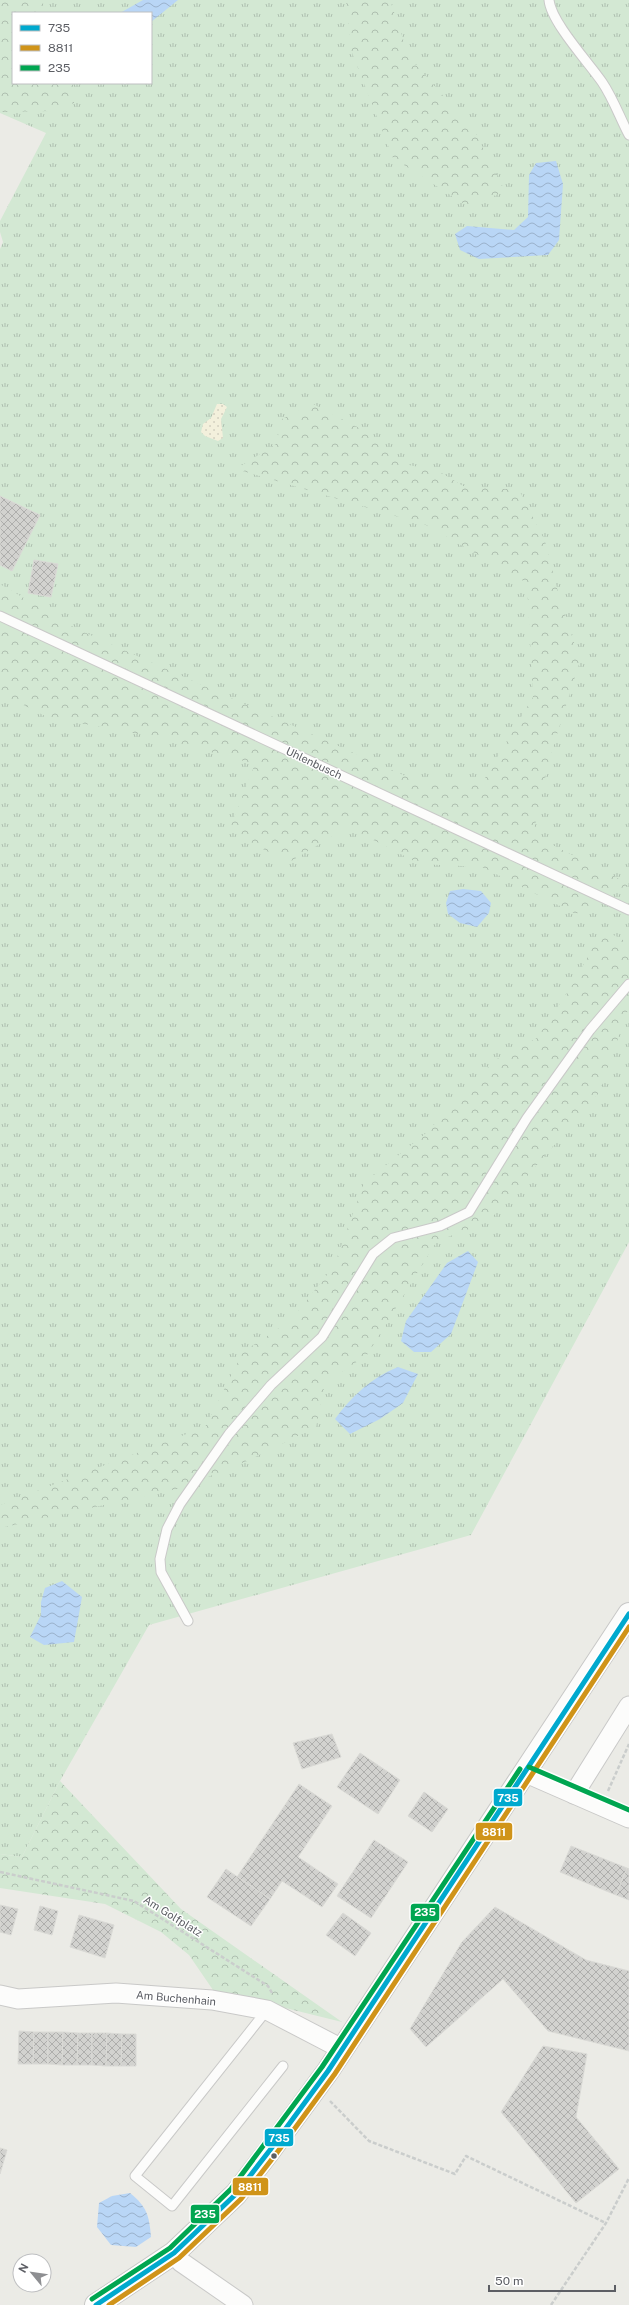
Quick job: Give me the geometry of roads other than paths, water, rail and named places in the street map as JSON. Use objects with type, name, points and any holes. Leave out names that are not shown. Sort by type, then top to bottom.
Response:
[{"type":"main road","points":[[96,2305],[174,2253],[236,2194],[324,2078],[526,1773],[629,1614]]},
{"type":"street","points":[[574,1794],[629,1706]]},
{"type":"street","points":[[526,1773],[629,1818]]},
{"type":"street","name":"Am Buchenhain","points":[[0,1995],[18,1999],[116,1992],[212,2000],[267,2010],[285,2018],[342,2049]]},
{"type":"street","points":[[174,2253],[181,2262],[243,2305]]},
{"type":"lane","points":[[549,0],[550,6],[564,30],[604,84],[629,135]]},
{"type":"lane","name":"Uhlenbusch","points":[[0,616],[629,910]]},
{"type":"lane","points":[[188,1621],[161,1572],[160,1559],[167,1529],[180,1504],[229,1434],[271,1385],[322,1337],[373,1254],[394,1238],[440,1226],[469,1212],[540,1100],[590,1030],[629,984]]},
{"type":"lane","points":[[267,2010],[135,2176],[172,2206],[283,2066]]},
{"type":"water","points":[[143,0],[178,0],[152,21],[152,12],[122,12]]},
{"type":"water","points":[[556,161],[563,184],[559,240],[548,255],[479,259],[460,250],[455,234],[467,226],[514,230],[528,217],[529,175],[536,163]]},
{"type":"water","points":[[463,889],[481,891],[491,903],[489,913],[477,927],[460,923],[448,914],[446,903],[450,891]]},
{"type":"water","points":[[468,1251],[478,1262],[451,1334],[431,1352],[414,1352],[401,1341],[406,1321],[447,1263]]},
{"type":"water","points":[[398,1367],[418,1374],[403,1403],[380,1419],[350,1434],[335,1419],[363,1388],[379,1376]]},
{"type":"water","points":[[62,1581],[82,1597],[74,1642],[44,1645],[30,1637],[41,1615],[41,1602],[45,1588]]},
{"type":"water","points":[[130,2193],[144,2207],[148,2217],[151,2237],[136,2247],[111,2245],[97,2227],[99,2203],[112,2196]]}]
